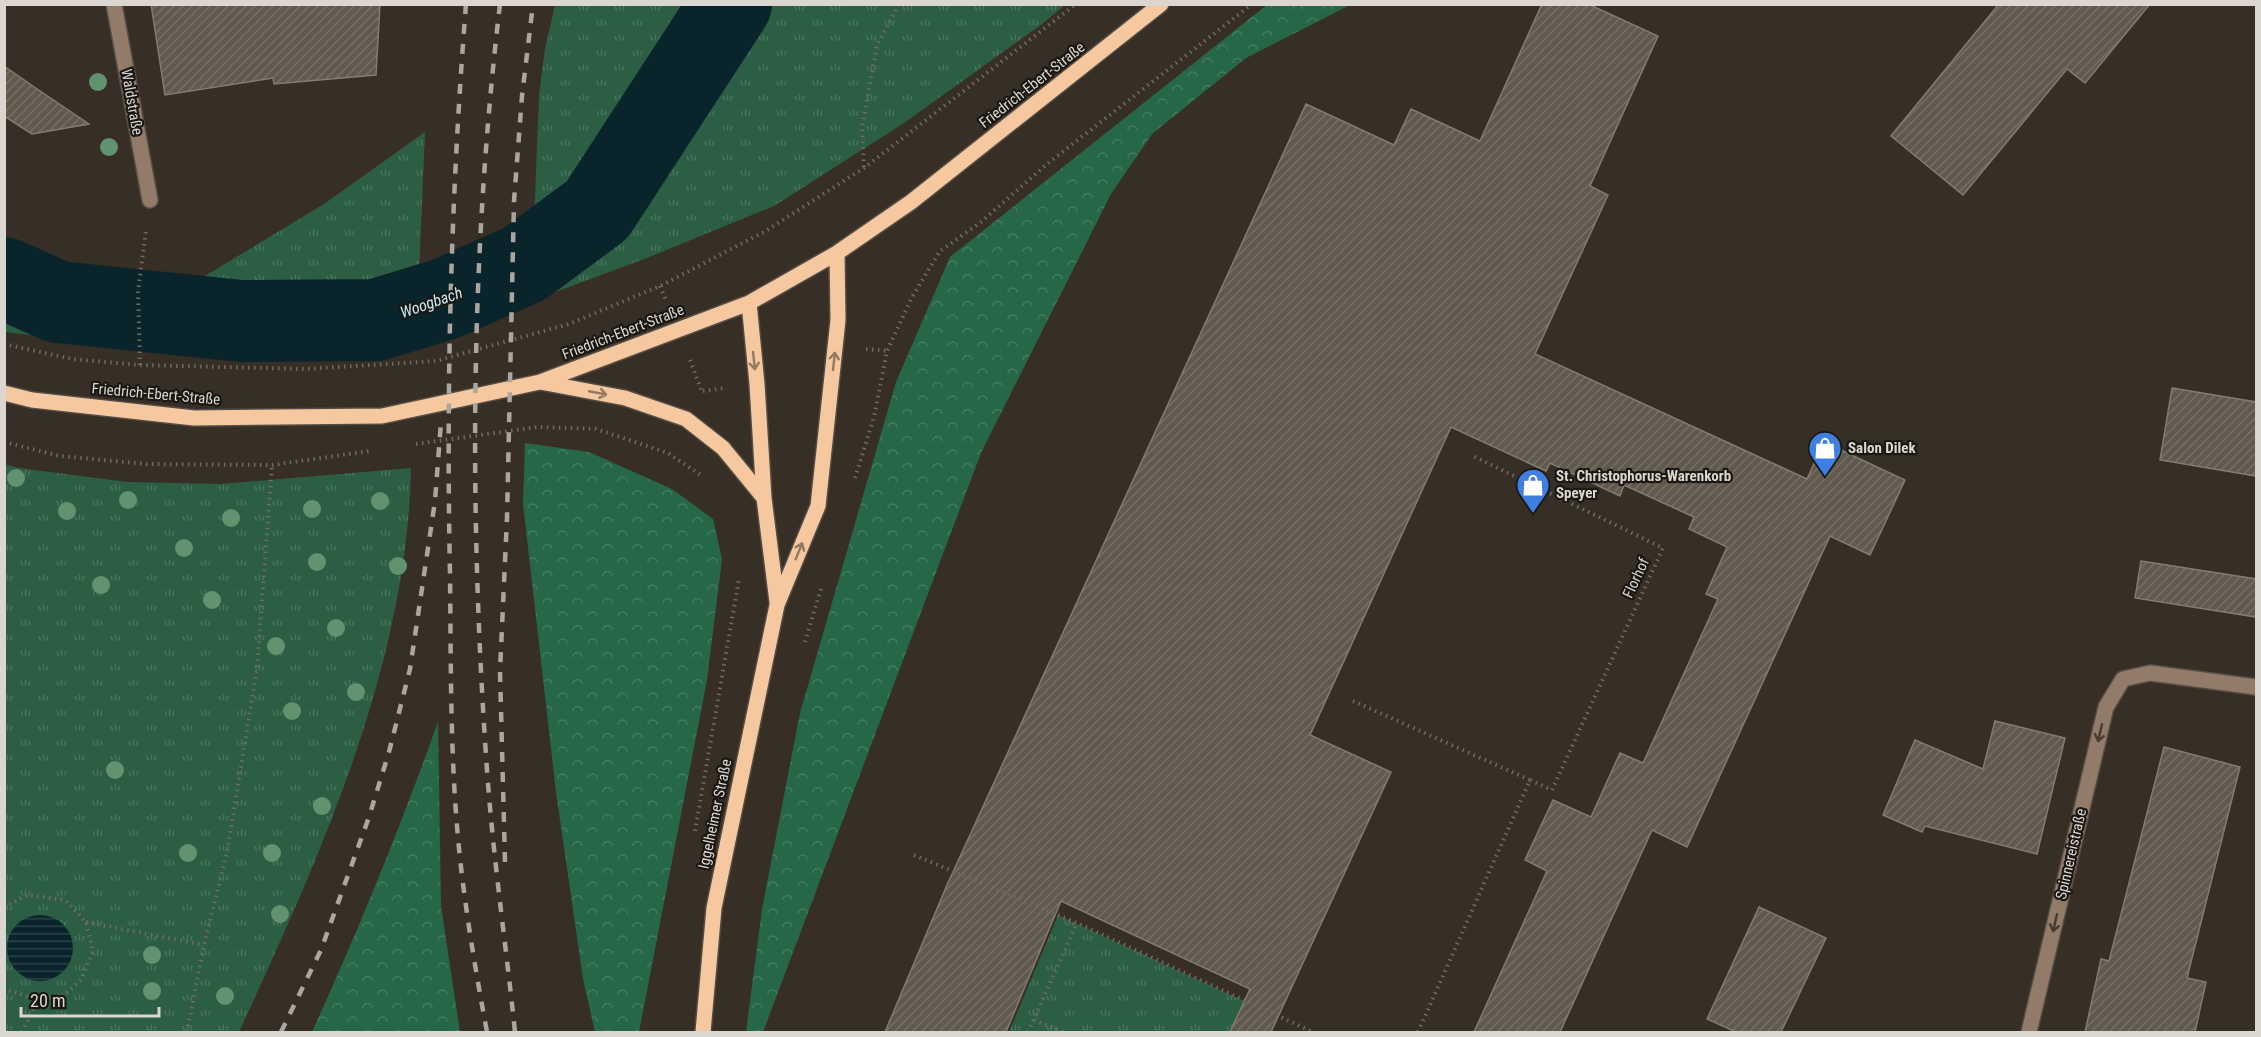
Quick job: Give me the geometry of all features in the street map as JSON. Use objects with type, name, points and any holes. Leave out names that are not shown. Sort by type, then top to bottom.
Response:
[{"type":"main road","name":"Friedrich-Ebert-Straße","points":[[4,393],[32,400],[194,418],[382,416],[540,382],[749,303],[837,253],[911,202],[1161,4]]},
{"type":"main road","name":"Iggelheimer Straße","points":[[703,1032],[714,908],[777,605],[818,506],[838,320],[837,253]]},
{"type":"main road","name":"Iggelheimer Straße","points":[[749,303],[764,498],[777,605]]},
{"type":"main road","points":[[540,382],[625,398],[686,419],[723,448],[764,498]]},
{"type":"street","name":"Waldstraße","points":[[114,4],[150,200]]},
{"type":"street","name":"Spinnereistraße","points":[[2029,1032],[2106,707],[2122,679],[2150,673],[2256,687]]},
{"type":"path","points":[[864,168],[862,127],[878,45],[900,4]]},
{"type":"path","points":[[4,344],[72,359],[140,365],[304,369],[436,362],[569,324],[660,286],[764,232],[864,168],[1076,4]]},
{"type":"path","points":[[854,482],[874,417],[887,351],[912,297],[940,251],[981,222],[1047,164],[1252,4]]},
{"type":"path","points":[[140,365],[138,291],[150,200]]},
{"type":"path","points":[[660,286],[702,391]]},
{"type":"path","points":[[834,363],[865,348],[887,351]]},
{"type":"path","points":[[702,391],[757,384]]},
{"type":"path","points":[[668,453],[702,391]]},
{"type":"path","points":[[411,445],[538,427],[596,429],[668,453],[708,480]]},
{"type":"path","points":[[4,442],[60,456],[135,463],[272,465],[376,450]]},
{"type":"path","name":"Florhof","points":[[1353,701],[1552,790],[1663,548],[1471,455]]},
{"type":"path","points":[[187,1032],[204,945],[227,852],[257,668],[272,465]]},
{"type":"path","points":[[693,842],[740,574]]},
{"type":"path","points":[[803,647],[824,581]]},
{"type":"path","points":[[1418,1032],[1530,780]]},
{"type":"path","points":[[914,855],[1077,923],[1313,1032]]},
{"type":"path","points":[[4,907],[27,895],[65,900],[86,922],[93,951],[81,980],[64,995],[38,1000],[4,987]]},
{"type":"path","points":[[86,922],[204,945]]},
{"type":"path","points":[[1028,1032],[1077,923]]},
{"type":"path","points":[[22,1032],[38,1000]]},
{"type":"path","points":[[1034,1020],[1063,1032]]},
{"type":"green space","points":[[555,4],[1065,5],[904,123],[774,206],[647,258],[531,301],[539,95],[545,49]]},
{"type":"green space","points":[[1268,4],[1350,5],[1246,58],[1152,134],[1111,194],[981,453],[763,1032],[746,1032],[762,909],[800,713],[896,382],[950,257]]},
{"type":"green space","points":[[425,132],[416,345],[233,352],[116,345],[5,332],[5,251],[14,259],[90,289],[176,289],[200,279],[324,204]]},
{"type":"green space","points":[[525,443],[589,452],[672,489],[713,519],[722,559],[707,680],[639,1032],[595,1032],[583,979],[556,792],[523,504]]},
{"type":"green space","points":[[4,464],[127,482],[221,484],[411,468],[406,542],[394,615],[376,687],[354,758],[328,828],[239,1032],[5,1032]]},
{"type":"green space","points":[[438,722],[441,906],[460,1032],[312,1032],[378,879]]},
{"type":"green space","points":[[1058,915],[1244,1001],[1230,1032],[1009,1032]]},
{"type":"water","points":[[40,915],[52,918],[63,925],[70,936],[73,948],[70,960],[63,971],[52,978],[40,981],[28,978],[17,971],[10,960],[7,948],[10,936],[17,925],[28,918]]},
{"type":"building","points":[[151,4],[380,4],[376,75],[274,84],[273,78],[165,95]]},
{"type":"building","points":[[1542,4],[1588,4],[1658,36],[1590,186],[1608,195],[1535,354],[1807,479],[1824,442],[1905,480],[1870,555],[1830,536],[1687,847],[1652,830],[1560,1032],[1474,1032],[1547,871],[1525,860],[1553,800],[1591,817],[1620,753],[1643,763],[1718,599],[1706,594],[1727,547],[1689,529],[1694,517],[1624,485],[1620,496],[1550,463],[1546,471],[1451,427],[1310,735],[1391,772],[1271,1032],[1230,1032],[1250,989],[1061,901],[1006,1032],[885,1032],[947,885],[1306,104],[1394,145],[1411,109],[1480,141]]},
{"type":"building","points":[[1999,4],[2150,4],[2085,83],[2067,69],[1963,195],[1891,136]]},
{"type":"building","points":[[4,66],[89,124],[32,134],[4,116]]},
{"type":"building","points":[[2172,388],[2256,402],[2256,476],[2160,460]]},
{"type":"building","points":[[2141,561],[2256,579],[2256,617],[2135,598]]},
{"type":"building","points":[[1995,721],[2065,738],[2037,854],[1925,826],[1922,832],[1883,815],[1915,740],[1983,769]]},
{"type":"building","points":[[2164,747],[2240,767],[2187,978],[2206,982],[2195,1032],[2085,1032],[2101,959],[2109,961]]},
{"type":"building","points":[[1759,907],[1826,938],[1781,1032],[1736,1032],[1707,1019]]},
{"type":"waterway","name":"Woogbach","points":[[4,278],[58,302],[241,321],[376,320],[445,299],[524,264],[597,210],[731,4]]},
{"type":"railway","points":[[466,4],[453,218],[449,360],[451,706],[460,862],[487,1032]]},
{"type":"railway","points":[[500,4],[483,195],[475,387],[475,483],[481,674],[487,770],[515,1032]]},
{"type":"railway","points":[[505,862],[500,671],[507,518],[514,201],[522,96],[533,4]]},
{"type":"railway","points":[[281,1032],[321,950],[369,817],[389,752],[410,669],[435,501],[441,422]]},
{"type":"place","name":"Salon Dilek","points":[[1825,477]]},
{"type":"place","name":"St. Christophorus-Warenkorb Speyer","points":[[1533,514]]}]
